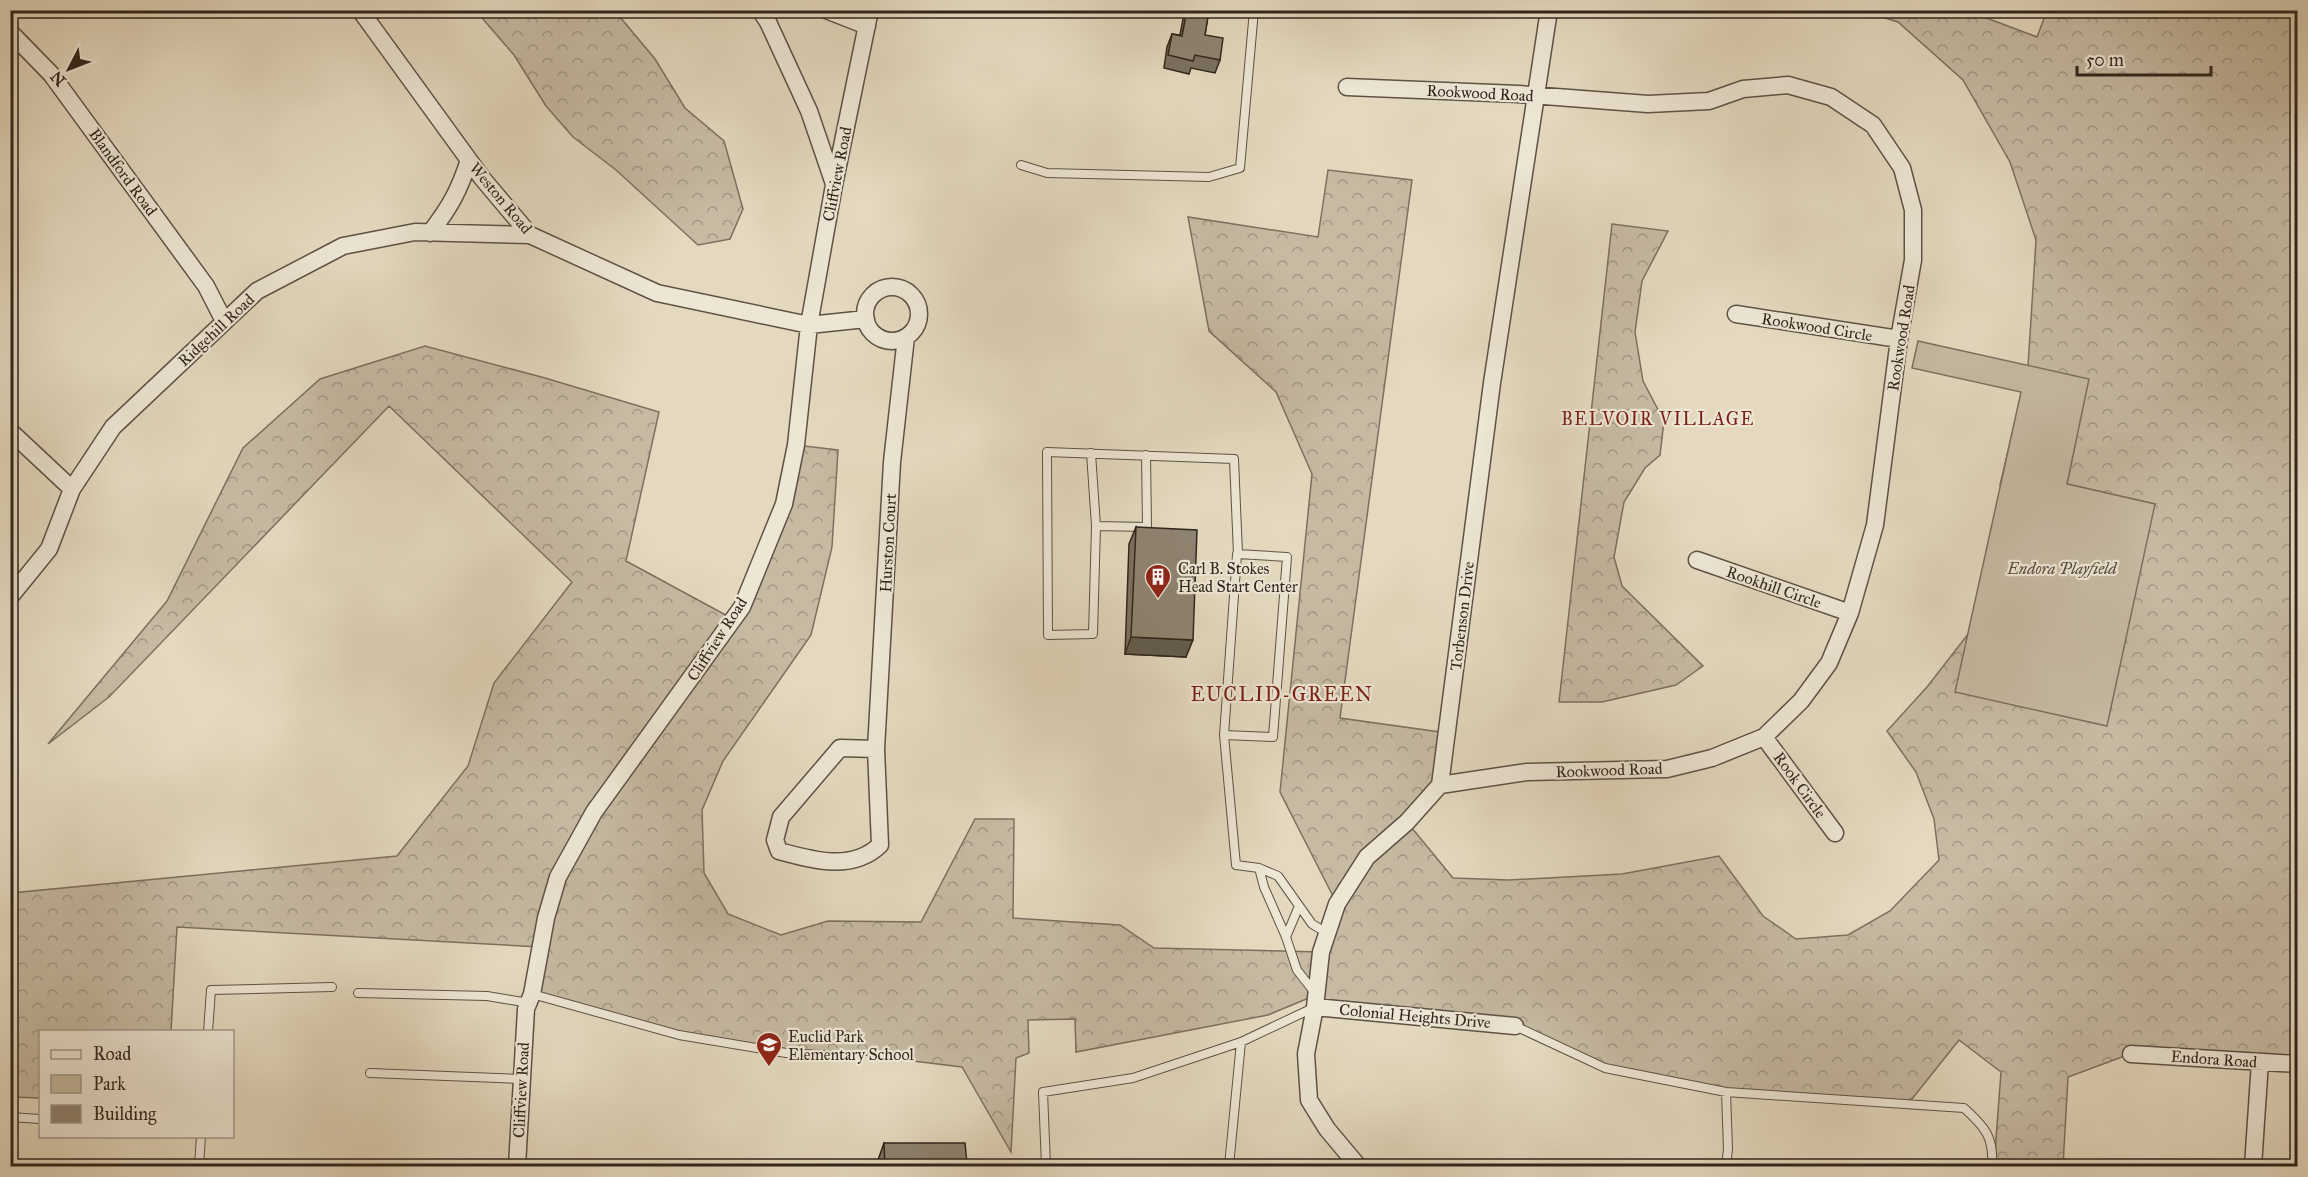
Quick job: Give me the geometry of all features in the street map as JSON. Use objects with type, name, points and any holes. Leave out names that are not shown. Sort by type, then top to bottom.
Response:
[{"type":"street","name":"Weston Road","points":[[360,10],[469,160],[530,236],[657,293],[809,325]]},
{"type":"street","points":[[760,10],[768,22],[809,111],[834,185]]},
{"type":"street","points":[[826,10],[869,18]]},
{"type":"street","name":"Torbenson Drive","points":[[1440,785],[1492,383],[1549,10]]},
{"type":"street","name":"Cliffview Road","points":[[517,1167],[526,1009],[546,918],[558,877],[594,812],[742,607],[784,504],[796,445],[809,325],[834,185],[869,18]]},
{"type":"street","name":"Blandford Road","points":[[10,32],[51,74],[206,285],[224,321]]},
{"type":"street","name":"Rookwood Road","points":[[1347,87],[1648,104],[1709,101],[1743,89],[1788,85],[1831,97],[1873,125],[1902,168],[1913,210],[1913,260],[1899,339],[1875,525],[1850,614],[1829,663],[1801,701],[1764,737],[1712,758],[1667,769],[1527,772],[1440,785]]},
{"type":"street","points":[[430,233],[458,192],[469,160]]},
{"type":"street","name":"Ridgehill Road","points":[[10,597],[49,549],[72,489],[113,427],[258,291],[343,246],[415,232],[530,236]]},
{"type":"street","name":"Hurston Court","points":[[866,319],[868,302],[880,290],[898,288],[906,291],[917,305],[917,322],[913,331],[906,337],[892,462],[876,749],[880,845],[871,853],[846,861],[826,862],[778,851],[775,840],[781,817],[840,748],[876,749]]},
{"type":"street","name":"Rookwood Circle","points":[[1736,314],[1899,339]]},
{"type":"street","points":[[809,325],[866,319],[869,327],[882,338],[890,340],[906,337]]},
{"type":"street","points":[[10,432],[72,489]]},
{"type":"street","name":"Rookhill Circle","points":[[1698,560],[1850,614]]},
{"type":"street","name":"Rook Circle","points":[[1764,737],[1835,833]]},
{"type":"street","points":[[1358,1167],[1327,1129],[1309,1100],[1306,1054],[1316,1001],[1321,952],[1337,904],[1367,857],[1407,822],[1440,785]]},
{"type":"street","name":"Colonial Heights Drive","points":[[1316,1001],[1515,1026]]},
{"type":"street","name":"Endora Road","points":[[2131,1053],[2298,1064]]},
{"type":"street","points":[[2253,1167],[2260,1062]]},
{"type":"lane","points":[[1021,165],[1047,173],[1209,177],[1240,168],[1254,10]]},
{"type":"lane","points":[[1091,453],[1096,526],[1093,634],[1048,635],[1047,452],[1091,453],[1146,455],[1234,459],[1238,554],[1224,735],[1236,865],[1259,868],[1278,876],[1312,924],[1327,933]]},
{"type":"lane","points":[[1096,526],[1147,527],[1146,455]]},
{"type":"lane","points":[[1224,735],[1273,737],[1287,557],[1238,554]]},
{"type":"lane","points":[[1046,1167],[1043,1092],[1133,1078],[1241,1042],[1316,1001],[1297,970],[1259,868]]},
{"type":"lane","points":[[1286,937],[1299,906]]},
{"type":"lane","points":[[208,1030],[211,990],[332,987]]},
{"type":"lane","points":[[358,993],[530,998],[679,1035],[786,1053],[839,1056]]},
{"type":"lane","points":[[1515,1026],[1605,1068],[1726,1092],[1964,1108],[1978,1120],[1990,1138],[1994,1149],[1992,1167]]},
{"type":"lane","points":[[1229,1167],[1241,1042]]},
{"type":"lane","points":[[370,1073],[522,1079]]},
{"type":"lane","points":[[1726,1092],[1728,1149],[1726,1167]]},
{"type":"lane","points":[[10,1117],[39,1119]]},
{"type":"lane","points":[[200,1167],[201,1138]]},
{"type":"green space","points":[[476,11],[615,11],[655,59],[685,108],[724,141],[743,209],[730,239],[698,245],[616,170],[573,137],[546,106],[514,55]]},
{"type":"green space","points":[[1862,11],[1968,11],[2037,37],[2047,11],[2297,11],[2297,1064],[2130,1054],[2068,1077],[2063,1166],[1994,1166],[2001,1072],[1959,1040],[1908,1104],[1726,1092],[1605,1068],[1515,1026],[1315,1007],[1316,995],[1268,1015],[1076,1052],[1075,1019],[1028,1020],[1029,1053],[1016,1058],[1011,1152],[962,1067],[864,1055],[839,1056],[679,1035],[532,994],[540,947],[177,927],[171,1030],[39,1030],[39,1098],[11,1097],[11,893],[397,856],[468,766],[494,683],[572,582],[389,406],[109,697],[48,744],[167,601],[243,448],[320,379],[425,346],[659,412],[626,561],[733,619],[742,607],[796,445],[838,450],[832,547],[811,635],[723,761],[702,810],[704,873],[728,914],[781,935],[828,921],[921,922],[975,819],[1014,819],[1013,918],[1120,925],[1154,948],[1321,952],[1337,904],[1280,792],[1312,474],[1276,392],[1209,331],[1188,217],[1318,237],[1328,170],[1412,180],[1340,718],[1447,733],[1440,785],[1407,822],[1453,878],[1509,880],[1622,874],[1719,856],[1763,916],[1796,939],[1848,935],[1890,911],[1939,860],[1934,819],[1916,772],[1887,731],[1927,687],[1969,633],[1956,692],[2155,504],[2067,484],[2076,440],[2000,485],[2028,366],[2036,240],[2010,162],[1963,80],[1898,22]]},
{"type":"green space","points":[[1612,224],[1668,231],[1642,281],[1635,332],[1643,381],[1664,421],[1660,455],[1645,468],[1624,502],[1614,557],[1622,586],[1703,666],[1676,685],[1602,702],[1559,702]]},
{"type":"green space","name":"Endora Playfield","points":[[1918,341],[2089,379],[2067,484],[2155,504],[2107,726],[1955,692],[2021,392],[1912,368]]},
{"type":"building","points":[[1187,10],[1209,10],[1205,35],[1223,38],[1220,60],[1195,55],[1193,61],[1168,55],[1172,34],[1182,36]]},
{"type":"building","name":"Carl B. Stokes Head Start Center","points":[[1136,527],[1197,530],[1193,640],[1131,637]]},
{"type":"building","points":[[884,1143],[965,1143],[967,1163],[989,1164],[989,1167],[885,1167]]},
{"type":"place","name":"Carl B. Stokes Head Start Center","points":[[1158,600]]},
{"type":"place","name":"Euclid Park Elementary School","points":[[769,1068]]},
{"type":"district","name":"BELVOIR VILLAGE","points":[[1658,419]]},
{"type":"district","name":"EUCLID-GREEN","points":[[1282,694]]}]
